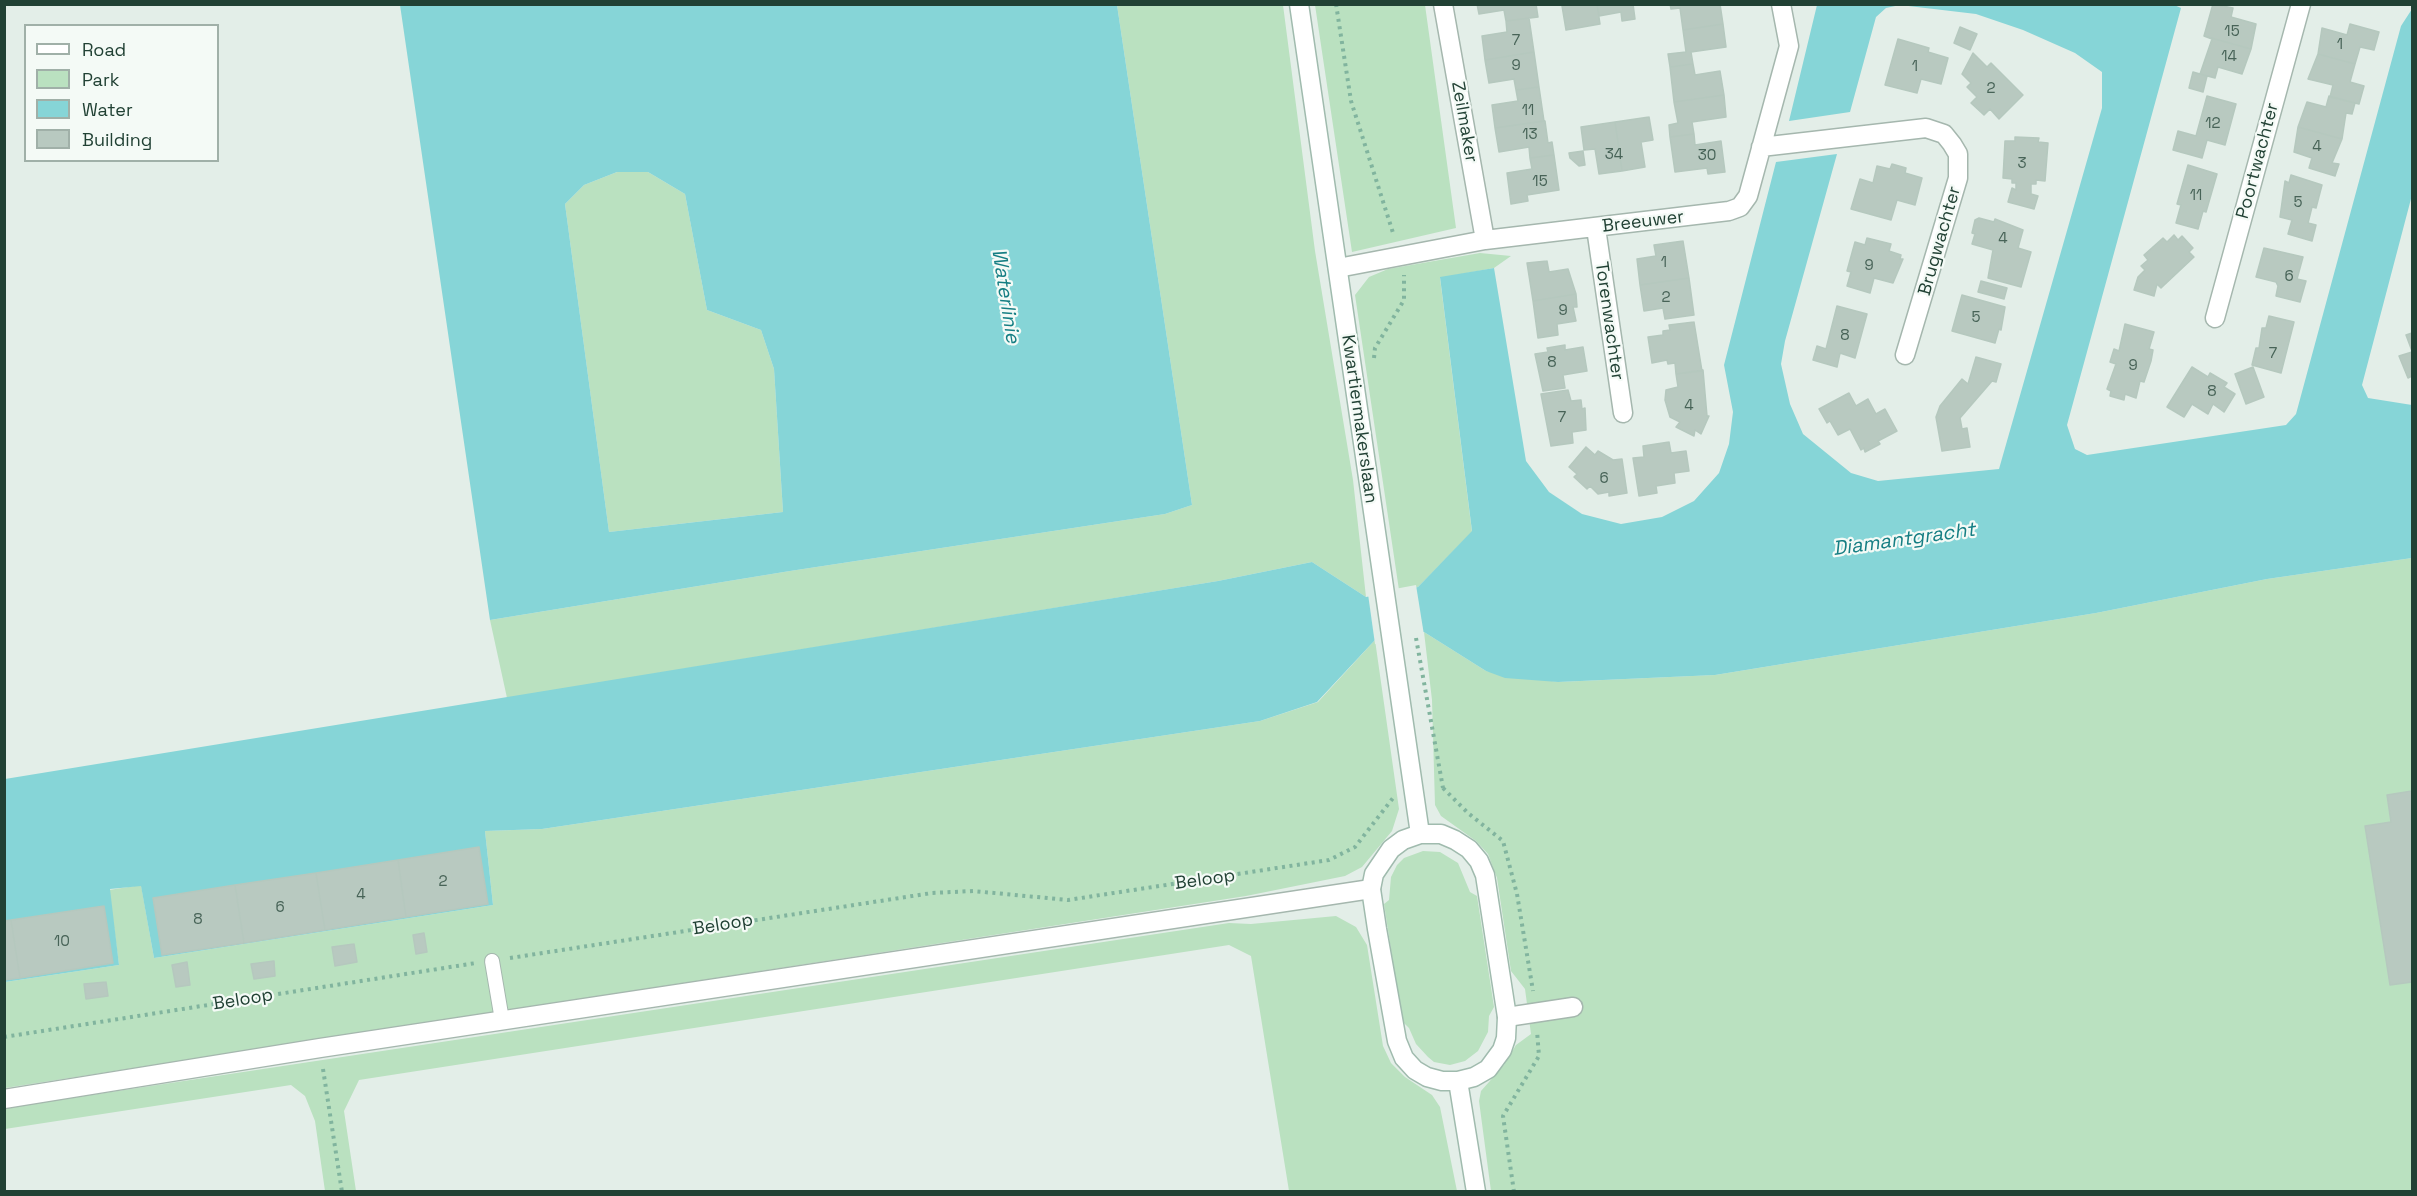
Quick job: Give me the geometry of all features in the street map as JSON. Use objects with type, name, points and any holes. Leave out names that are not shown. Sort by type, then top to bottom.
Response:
[{"type":"street","name":"Kwartiermakerslaan","points":[[1299,4],[1420,834]]},
{"type":"street","name":"Zeilmaker","points":[[1443,4],[1485,240]]},
{"type":"street","name":"Breeuwer","points":[[1338,268],[1485,240],[1728,212],[1740,207],[1748,196],[1789,46],[1781,4]]},
{"type":"street","name":"Poortwachter","points":[[2216,318],[2301,4]]},
{"type":"street","name":"Brugwachter","points":[[1761,147],[1926,128],[1944,134],[1952,144],[1958,154],[1958,178],[1905,355]]},
{"type":"street","name":"Torenwachter","points":[[1596,228],[1623,413]]},
{"type":"street","points":[[1420,834],[1441,834],[1455,840],[1469,849],[1479,861],[1485,875],[1507,1017],[1506,1038],[1496,1060],[1488,1069],[1474,1077],[1458,1081],[1442,1081],[1427,1077],[1415,1070],[1404,1058],[1396,1041],[1371,889],[1374,874],[1383,857],[1403,840],[1420,834]]},
{"type":"street","name":"Beloop","points":[[4,1099],[502,1020],[1371,889]]},
{"type":"street","points":[[1507,1017],[1573,1007]]},
{"type":"street","points":[[1458,1081],[1476,1191]]},
{"type":"lane","points":[[492,961],[502,1020]]},
{"type":"path","name":"Kwartiermakerslaan","points":[[1336,4],[1351,102],[1400,255],[1405,278],[1404,300],[1375,348],[1374,363]]},
{"type":"path","points":[[1416,641],[1443,788]]},
{"type":"path","name":"Beloop","points":[[4,1038],[932,893],[973,891],[1068,900],[1329,860],[1355,847],[1368,833],[1389,801],[1415,789]]},
{"type":"path","points":[[320,1048],[342,1191]]},
{"type":"green space","points":[[1117,5],[1283,5],[1315,251],[1353,480],[1366,597],[1312,562],[1218,581],[507,698],[490,620],[790,571],[1165,514],[1192,505]]},
{"type":"green space","points":[[1315,5],[1425,5],[1456,228],[1352,252]]},
{"type":"green space","points":[[617,172],[648,172],[685,194],[707,310],[761,330],[774,369],[783,512],[609,532],[565,204],[584,185]]},
{"type":"green space","points":[[1480,253],[1511,256],[1494,268],[1440,278],[1472,532],[1418,587],[1399,590],[1355,295],[1369,277],[1388,269]]},
{"type":"green space","points":[[2412,558],[2412,1191],[1491,1191],[1479,1101],[1481,1091],[1504,1065],[1516,1045],[1531,1034],[1525,989],[1511,971],[1497,878],[1488,854],[1476,841],[1441,816],[1435,805],[1432,700],[1424,632],[1486,671],[1558,682],[1715,675],[2096,613],[2267,579]]},
{"type":"green space","points":[[1375,640],[1399,809],[1392,831],[1362,867],[1345,876],[1246,896],[5,1088],[5,982],[119,965],[109,890],[141,885],[154,958],[493,905],[485,831],[542,829],[1260,721],[1318,702]]},
{"type":"green space","points":[[1423,851],[1440,852],[1458,863],[1470,892],[1477,896],[1494,1007],[1489,1016],[1488,1032],[1478,1051],[1465,1061],[1450,1065],[1434,1062],[1428,1057],[1416,1044],[1409,1028],[1402,1021],[1384,904],[1389,900],[1391,877],[1397,865],[1404,858]]},
{"type":"green space","points":[[1336,916],[1356,927],[1367,945],[1383,1046],[1391,1063],[1405,1077],[1432,1095],[1440,1107],[1457,1191],[1289,1191],[1251,956],[1229,945],[359,1080],[344,1111],[356,1191],[325,1191],[315,1121],[305,1096],[291,1085],[5,1129],[5,1108],[1229,923],[1251,924]]},
{"type":"water","name":"Diamantgracht","points":[[2172,4],[2181,8],[2067,425],[2075,449],[2087,455],[2286,425],[2296,414],[2401,26],[2412,9],[2412,195],[2362,385],[2368,398],[2412,405],[2412,558],[2267,579],[2096,613],[1715,675],[1558,682],[1505,678],[1486,671],[1424,632],[1375,640],[1317,702],[1260,721],[542,829],[485,831],[493,905],[154,958],[141,886],[110,889],[119,965],[5,982],[5,779],[1218,581],[1312,562],[1366,597],[1418,587],[1472,531],[1440,277],[1494,268],[1526,461],[1549,492],[1582,514],[1621,524],[1662,517],[1694,501],[1719,473],[1729,444],[1733,412],[1724,365],[1776,162],[1837,154],[1785,341],[1781,364],[1790,404],[1803,434],[1851,473],[1878,481],[1999,469],[2102,108],[2102,72],[2075,53],[2023,30],[1976,14],[1900,5],[1886,8],[1876,17],[1850,112],[1789,121],[1817,5]]},
{"type":"water","name":"Waterlinie","points":[[400,5],[1117,5],[1192,505],[1165,514],[790,571],[490,620]],"holes":[[[617,172],[648,172],[685,194],[707,310],[761,330],[774,369],[783,512],[609,532],[565,204],[584,185]]]},
{"type":"pier","points":[[1416,585],[1424,635],[1375,644],[1368,594]]},
{"type":"building","points":[[1477,4],[1536,4],[1538,17],[1506,21],[1504,10],[1479,14]]},
{"type":"building","points":[[1597,4],[1600,24],[1566,30],[1562,6]]},
{"type":"building","points":[[1597,4],[1633,4],[1635,19],[1622,21],[1621,12],[1599,16]]},
{"type":"building","points":[[1670,4],[1720,4],[1723,24],[1683,30],[1680,8],[1671,9]]},
{"type":"building","points":[[2213,4],[2233,8],[2231,17],[2256,24],[2251,49],[2204,36]]},
{"type":"building","points":[[1529,18],[1534,52],[1485,60],[1482,36],[1507,32],[1506,21]]},
{"type":"building","points":[[1723,24],[1726,47],[1691,52],[1693,64],[1670,67],[1668,54],[1686,52],[1683,30]]},
{"type":"building","points":[[2350,24],[2379,32],[2374,50],[2360,47],[2355,64],[2318,54],[2322,28],[2347,35]]},
{"type":"building","points":[[1960,27],[1977,34],[1970,50],[1954,43]]},
{"type":"building","points":[[2204,36],[2251,49],[2242,74],[2218,67],[2215,78],[2200,74],[2212,39]]},
{"type":"building","points":[[1898,39],[1929,48],[1928,52],[1948,58],[1941,84],[1921,79],[1917,93],[1885,85]]},
{"type":"building","points":[[1534,52],[1539,87],[1516,90],[1514,79],[1489,83],[1485,60]]},
{"type":"building","points":[[1973,53],[1987,67],[1991,63],[2023,95],[1999,119],[1990,109],[1984,115],[1971,103],[1977,97],[1967,87],[1971,83],[1962,74]]},
{"type":"building","points":[[2318,54],[2355,64],[2350,82],[2364,86],[2359,104],[2330,97],[2333,85],[2308,79]]},
{"type":"building","points":[[1693,64],[1695,75],[1720,71],[1724,95],[1674,102],[1670,67]]},
{"type":"building","points":[[2193,72],[2207,76],[2203,92],[2189,88]]},
{"type":"building","points":[[1539,87],[1544,121],[1495,128],[1492,105],[1518,101],[1516,90]]},
{"type":"building","points":[[1724,95],[1726,117],[1692,122],[1694,134],[1670,137],[1669,125],[1678,123],[1674,102]]},
{"type":"building","points":[[2207,96],[2236,104],[2225,145],[2207,140],[2202,158],[2173,150],[2178,131],[2196,136]]},
{"type":"building","points":[[2329,96],[2355,103],[2352,114],[2346,113],[2342,139],[2298,127],[2307,102],[2326,107]]},
{"type":"building","points":[[1649,117],[1653,140],[1641,142],[1645,167],[1622,171],[1615,122]]},
{"type":"building","points":[[1545,121],[1548,143],[1552,142],[1554,155],[1530,158],[1529,147],[1499,152],[1495,128]]},
{"type":"building","points":[[1615,122],[1622,171],[1599,174],[1595,149],[1584,150],[1581,127]]},
{"type":"building","points":[[2298,127],[2342,139],[2332,163],[2339,164],[2335,176],[2309,168],[2312,158],[2294,152]]},
{"type":"building","points":[[1694,134],[1695,145],[1721,141],[1725,172],[1708,174],[1707,168],[1675,172],[1670,137]]},
{"type":"building","points":[[2015,137],[2039,138],[2038,142],[2048,143],[2045,181],[2036,180],[2036,184],[2031,184],[2031,194],[2038,196],[2034,209],[2008,202],[2012,188],[2016,190],[2016,183],[2012,183],[2012,179],[2003,178],[2005,141],[2015,141]]},
{"type":"building","points":[[1583,151],[1585,165],[1579,166],[1570,158],[1569,153]]},
{"type":"building","points":[[1554,155],[1559,190],[1527,195],[1528,201],[1511,204],[1507,173],[1532,169],[1530,158]]},
{"type":"building","points":[[1892,164],[1906,168],[1905,173],[1922,178],[1915,205],[1897,200],[1891,220],[1851,209],[1860,179],[1873,183],[1877,166],[1890,169]]},
{"type":"building","points":[[2188,165],[2217,174],[2206,212],[2203,211],[2198,229],[2176,223],[2181,205],[2177,204]]},
{"type":"building","points":[[2291,175],[2322,185],[2316,208],[2312,207],[2308,223],[2316,225],[2312,241],[2288,234],[2292,220],[2280,217],[2285,181],[2289,183]]},
{"type":"building","points":[[1979,218],[1994,222],[1995,219],[2023,230],[2018,248],[2031,252],[2021,287],[1988,278],[1993,250],[1972,244],[1975,220]]},
{"type":"building","points":[[2174,235],[2178,240],[2182,236],[2193,248],[2189,252],[2194,257],[2161,288],[2157,284],[2154,296],[2134,290],[2138,277],[2145,270],[2141,266],[2148,260],[2144,255],[2163,238],[2167,242]]},
{"type":"building","points":[[1867,238],[1891,244],[1889,251],[1901,255],[1900,259],[1903,259],[1893,283],[1874,278],[1870,293],[1847,286],[1851,272],[1847,271],[1855,242],[1865,245]]},
{"type":"building","points":[[1683,241],[1689,278],[1640,285],[1637,259],[1656,256],[1654,245]]},
{"type":"building","points":[[2264,248],[2303,257],[2297,279],[2306,281],[2300,302],[2276,296],[2278,286],[2276,282],[2256,277]]},
{"type":"building","points":[[1547,261],[1549,272],[1568,269],[1576,294],[1533,301],[1527,263]]},
{"type":"building","points":[[1689,278],[1694,315],[1665,319],[1663,308],[1644,311],[1640,285]]},
{"type":"building","points":[[1981,281],[2007,288],[2004,299],[1978,292]]},
{"type":"building","points":[[1576,294],[1577,307],[1573,307],[1576,321],[1557,324],[1558,335],[1538,338],[1533,301]]},
{"type":"building","points":[[1962,295],[2005,307],[2001,330],[1999,329],[1995,343],[1952,331]]},
{"type":"building","points":[[1837,306],[1867,314],[1855,358],[1840,353],[1837,367],[1813,360],[1817,346],[1826,349]]},
{"type":"building","points":[[2269,316],[2294,322],[2281,373],[2252,365],[2256,348],[2259,348],[2262,328],[2266,328]]},
{"type":"building","points":[[1694,322],[1702,371],[1676,374],[1675,363],[1668,364],[1667,360],[1652,363],[1648,337],[1663,335],[1663,331],[1670,330],[1669,325]]},
{"type":"building","points":[[2125,324],[2154,332],[2149,349],[2153,350],[2151,361],[2144,382],[2140,381],[2136,398],[2125,394],[2124,400],[2110,396],[2111,391],[2107,389],[2116,364],[2110,362],[2114,349],[2119,351]]},
{"type":"building","points":[[2412,333],[2412,351],[2406,335]]},
{"type":"building","points":[[1565,345],[1565,350],[1583,347],[1587,371],[1563,375],[1565,388],[1543,391],[1535,354],[1548,352],[1547,348]]},
{"type":"building","points":[[2412,352],[2412,376],[2408,378],[2399,356]]},
{"type":"building","points":[[1976,357],[2001,364],[1996,382],[1992,381],[1960,418],[1962,429],[1967,428],[1970,447],[1942,451],[1936,417],[1940,406],[1962,379],[1968,384]]},
{"type":"building","points":[[2192,367],[2208,377],[2210,373],[2227,383],[2224,387],[2235,394],[2224,412],[2213,404],[2208,414],[2192,404],[2184,417],[2167,407]]},
{"type":"building","points":[[2253,367],[2264,397],[2246,404],[2235,374]]},
{"type":"building","points":[[1703,370],[1707,416],[1709,416],[1701,434],[1695,430],[1694,436],[1676,427],[1680,422],[1670,417],[1665,400],[1666,390],[1678,387],[1676,374]]},
{"type":"building","points":[[1568,390],[1571,401],[1581,400],[1582,409],[1585,408],[1586,430],[1572,432],[1573,443],[1551,446],[1541,394]]},
{"type":"building","points":[[1849,393],[1856,406],[1868,399],[1876,414],[1885,409],[1897,431],[1878,441],[1880,444],[1865,452],[1864,448],[1861,450],[1850,429],[1838,435],[1830,421],[1827,423],[1819,409]]},
{"type":"building","points":[[1669,442],[1671,453],[1686,451],[1689,471],[1674,473],[1675,483],[1656,486],[1657,493],[1639,496],[1633,458],[1644,457],[1643,446]]},
{"type":"building","points":[[1586,447],[1595,455],[1598,451],[1613,460],[1622,459],[1627,493],[1609,496],[1609,492],[1598,494],[1590,486],[1587,489],[1574,477],[1577,474],[1569,467]]},
{"type":"building","points":[[2412,791],[2412,982],[2390,985],[2365,826],[2391,822],[2387,795]]},
{"type":"building","points":[[479,847],[488,904],[406,917],[398,860]]},
{"type":"building","points":[[398,860],[406,917],[325,930],[316,873]]},
{"type":"building","points":[[316,873],[325,930],[244,943],[235,885]]},
{"type":"building","points":[[235,885],[244,943],[162,955],[153,898]]},
{"type":"building","points":[[104,906],[113,963],[20,978],[11,920]]},
{"type":"building","points":[[11,920],[20,978],[4,980],[4,921]]},
{"type":"building","points":[[424,933],[427,952],[416,954],[413,935]]},
{"type":"building","points":[[354,944],[357,962],[335,966],[332,947]]},
{"type":"building","points":[[274,961],[275,976],[254,979],[251,964]]},
{"type":"building","points":[[187,962],[190,985],[176,987],[172,965]]},
{"type":"building","points":[[106,982],[108,996],[86,999],[84,984]]}]
